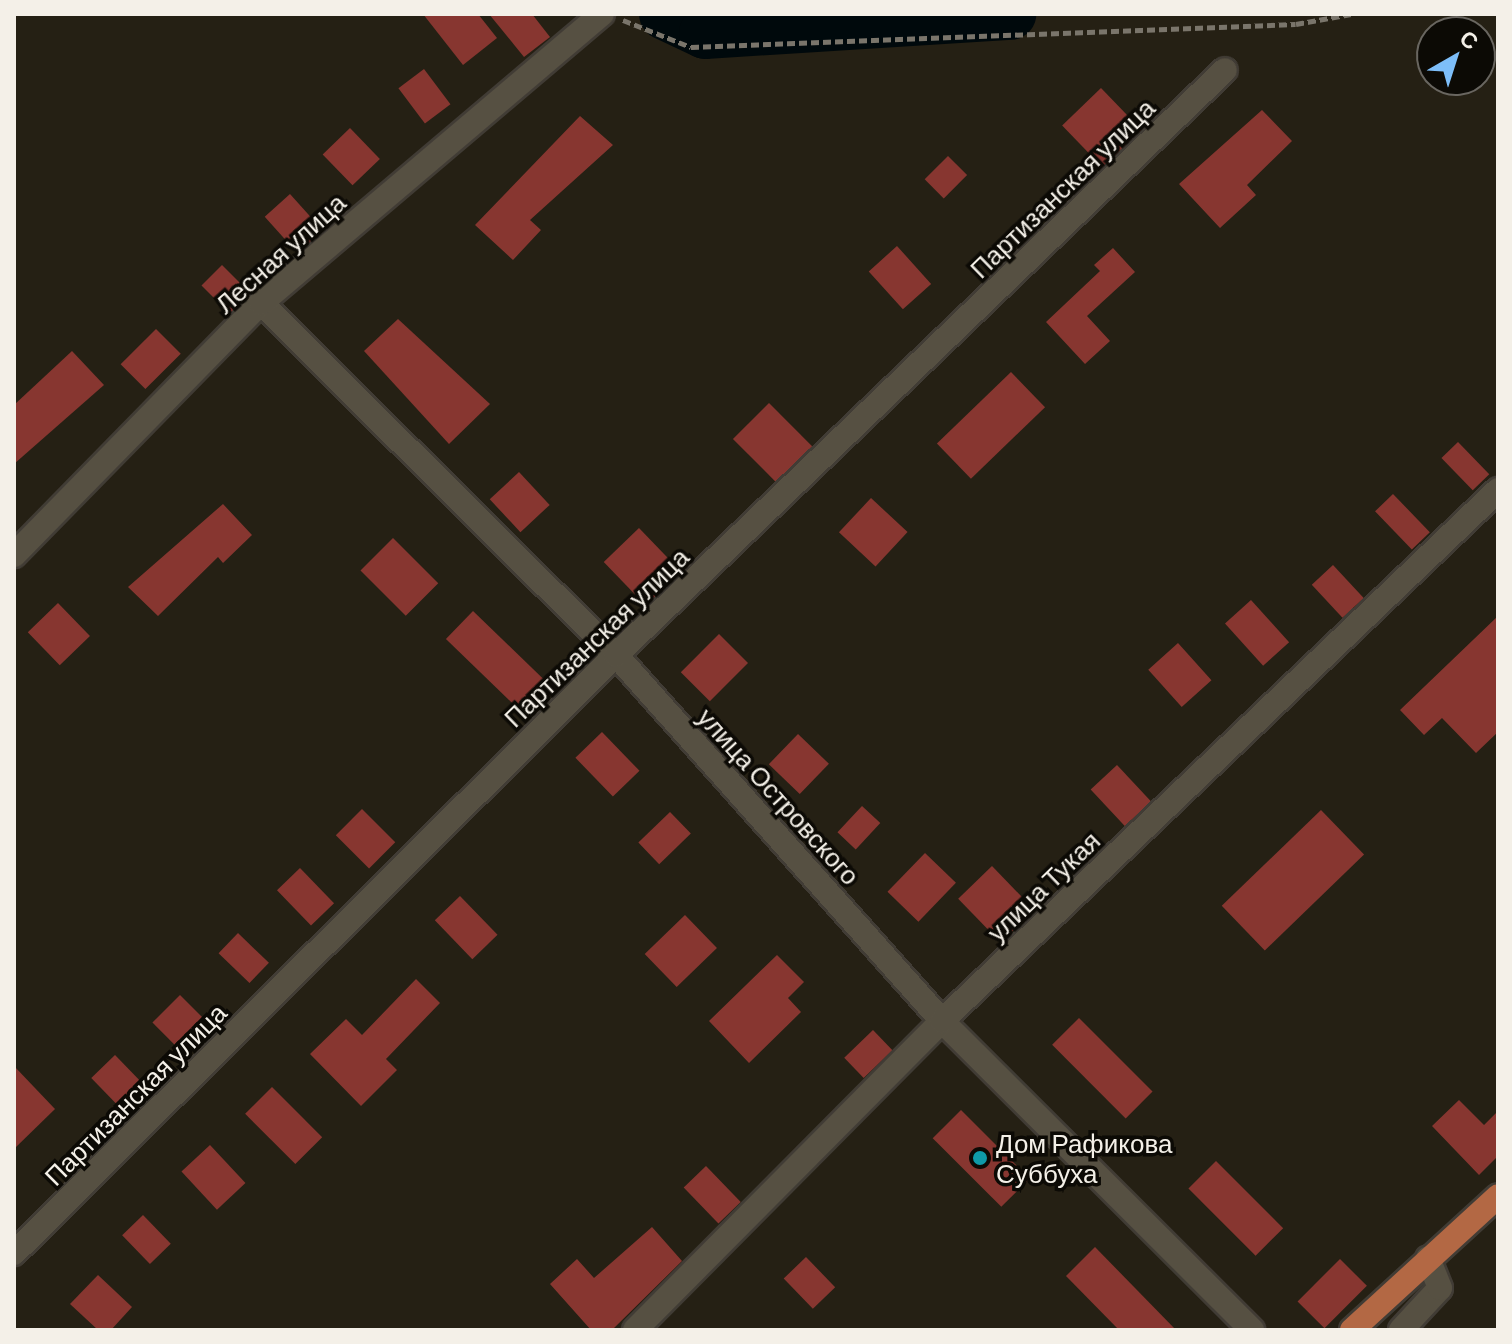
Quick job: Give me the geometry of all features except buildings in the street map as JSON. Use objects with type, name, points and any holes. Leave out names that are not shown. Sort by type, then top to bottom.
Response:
[{"type":"main road","points":[[1352,1330],[1428,1258],[1494,1207]]},
{"type":"street","name":"Лесная улица","points":[[14,555],[261,303],[605,14]]},
{"type":"street","name":"Партизанская улица","points":[[14,1253],[616,655],[1225,70]]},
{"type":"street","name":"улица Островского","points":[[261,303],[616,655],[942,1021],[1252,1330]]},
{"type":"street","name":"улица Тукая","points":[[635,1330],[942,1021],[1498,490]]},
{"type":"street","points":[[1401,1330],[1440,1288],[1428,1258]]},
{"type":"path","points":[[605,14],[691,47],[1296,24],[1351,14]]},
{"type":"waterway","points":[[665,14],[705,33],[1010,14]]},
{"type":"place","name":"Дом Рафикова Суббуха","points":[[980,1158]]}]
